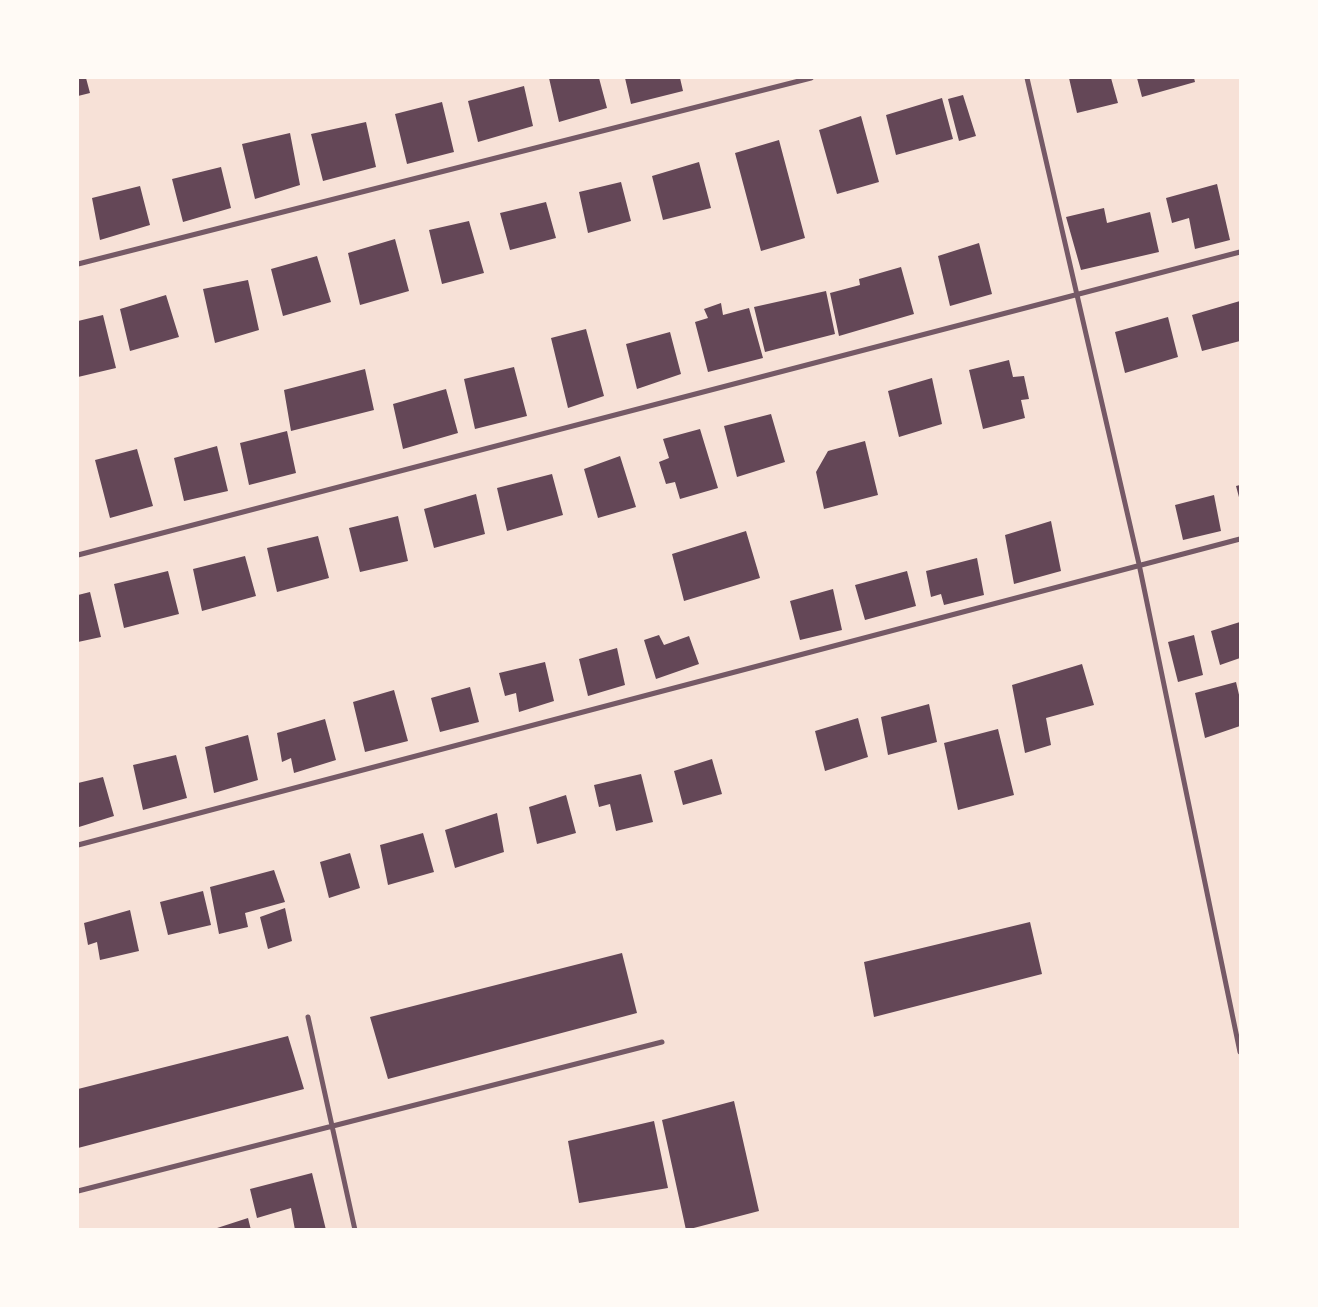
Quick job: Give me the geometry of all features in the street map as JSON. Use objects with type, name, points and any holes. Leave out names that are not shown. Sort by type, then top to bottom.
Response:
[{"type":"street","points":[[78,264],[811,78]]},
{"type":"street","points":[[1027,78],[1139,564],[1240,1052]]},
{"type":"street","points":[[78,555],[1240,252]]},
{"type":"street","points":[[78,845],[1139,564],[1240,539]]},
{"type":"street","points":[[308,1017],[355,1230]]},
{"type":"street","points":[[78,1191],[662,1042]]},
{"type":"building","points":[[78,78],[86,78],[90,93],[78,96]]},
{"type":"building","points":[[549,78],[599,78],[607,108],[559,122]]},
{"type":"building","points":[[625,78],[680,78],[683,91],[631,104]]},
{"type":"building","points":[[1069,78],[1111,78],[1118,103],[1077,113]]},
{"type":"building","points":[[1137,78],[1194,78],[1195,82],[1142,97]]},
{"type":"building","points":[[524,86],[533,126],[478,142],[468,101]]},
{"type":"building","points":[[963,95],[976,136],[959,141],[948,99]]},
{"type":"building","points":[[942,98],[953,139],[896,155],[886,115]]},
{"type":"building","points":[[442,102],[454,152],[407,164],[395,114]]},
{"type":"building","points":[[861,116],[879,182],[837,194],[819,130]]},
{"type":"building","points":[[366,122],[376,167],[323,181],[311,134]]},
{"type":"building","points":[[290,133],[300,185],[255,199],[242,144]]},
{"type":"building","points":[[779,140],[805,238],[761,251],[735,153]]},
{"type":"building","points":[[699,162],[711,208],[663,220],[652,176]]},
{"type":"building","points":[[221,167],[231,208],[183,222],[172,179]]},
{"type":"building","points":[[621,182],[631,221],[588,233],[579,192]]},
{"type":"building","points":[[1217,184],[1230,240],[1195,249],[1189,218],[1172,223],[1166,198]]},
{"type":"building","points":[[140,186],[150,225],[100,240],[92,198]]},
{"type":"building","points":[[546,202],[556,238],[510,250],[500,213]]},
{"type":"building","points":[[1104,208],[1107,223],[1150,212],[1159,252],[1081,270],[1066,217]]},
{"type":"building","points":[[469,221],[484,273],[442,284],[429,230]]},
{"type":"building","points":[[395,239],[409,291],[360,305],[348,253]]},
{"type":"building","points":[[979,243],[992,294],[950,306],[938,256]]},
{"type":"building","points":[[317,256],[331,302],[283,316],[271,269]]},
{"type":"building","points":[[901,267],[914,314],[839,336],[830,293],[860,285],[859,279]]},
{"type":"building","points":[[248,280],[259,330],[215,343],[203,289]]},
{"type":"building","points":[[826,291],[835,334],[765,352],[754,307]]},
{"type":"building","points":[[166,295],[179,337],[130,351],[120,309]]},
{"type":"building","points":[[1240,301],[1240,341],[1202,351],[1192,315]]},
{"type":"building","points":[[721,303],[723,315],[749,308],[763,358],[708,372],[695,322],[708,318],[704,309]]},
{"type":"building","points":[[103,315],[116,368],[78,377],[78,321]]},
{"type":"building","points":[[1168,317],[1178,357],[1125,373],[1115,332]]},
{"type":"building","points":[[586,329],[604,396],[568,408],[551,338]]},
{"type":"building","points":[[670,332],[681,374],[637,389],[626,344]]},
{"type":"building","points":[[1009,360],[1013,377],[1024,376],[1029,399],[1021,400],[1025,418],[983,429],[969,370]]},
{"type":"building","points":[[514,367],[527,416],[475,429],[464,379]]},
{"type":"building","points":[[365,369],[374,410],[291,431],[284,390]]},
{"type":"building","points":[[932,378],[942,424],[899,437],[888,391]]},
{"type":"building","points":[[446,389],[458,433],[403,449],[393,404]]},
{"type":"building","points":[[771,414],[785,462],[737,477],[724,426]]},
{"type":"building","points":[[700,429],[718,488],[680,499],[675,482],[666,484],[659,462],[669,458],[663,439]]},
{"type":"building","points":[[287,431],[296,473],[249,485],[240,443]]},
{"type":"building","points":[[865,441],[878,495],[824,509],[816,472],[828,451]]},
{"type":"building","points":[[217,446],[228,491],[184,501],[174,458]]},
{"type":"building","points":[[137,449],[153,506],[110,518],[95,460]]},
{"type":"building","points":[[620,456],[636,507],[598,518],[584,469]]},
{"type":"building","points":[[552,474],[563,515],[507,531],[497,488]]},
{"type":"building","points":[[1240,485],[1240,501],[1236,486]]},
{"type":"building","points":[[476,494],[485,534],[434,548],[424,509]]},
{"type":"building","points":[[1214,495],[1221,531],[1183,540],[1175,505]]},
{"type":"building","points":[[398,516],[408,561],[360,572],[349,528]]},
{"type":"building","points":[[1051,521],[1061,571],[1014,584],[1005,535]]},
{"type":"building","points":[[746,531],[760,578],[684,601],[672,554]]},
{"type":"building","points":[[318,536],[329,578],[277,592],[267,548]]},
{"type":"building","points":[[245,556],[256,596],[202,611],[193,569]]},
{"type":"building","points":[[977,558],[984,595],[944,605],[941,594],[931,597],[926,571]]},
{"type":"building","points":[[168,571],[179,614],[124,628],[114,584]]},
{"type":"building","points":[[907,571],[916,606],[865,620],[855,585]]},
{"type":"building","points":[[833,589],[842,630],[800,640],[790,601]]},
{"type":"building","points":[[90,592],[101,637],[78,642],[78,595]]},
{"type":"building","points":[[1240,622],[1240,658],[1220,665],[1211,631]]},
{"type":"building","points":[[659,635],[664,645],[689,636],[699,664],[656,679],[644,640]]},
{"type":"building","points":[[1194,635],[1203,675],[1178,682],[1168,642]]},
{"type":"building","points":[[617,648],[625,685],[588,696],[579,659]]},
{"type":"building","points":[[545,662],[554,701],[519,712],[516,693],[505,696],[499,673]]},
{"type":"building","points":[[1082,664],[1094,705],[1046,718],[1051,745],[1025,753],[1012,685]]},
{"type":"building","points":[[1236,682],[1240,699],[1240,726],[1205,738],[1195,693]]},
{"type":"building","points":[[470,687],[479,722],[440,732],[431,698]]},
{"type":"building","points":[[394,690],[408,741],[365,752],[353,702]]},
{"type":"building","points":[[929,704],[937,742],[888,755],[881,717]]},
{"type":"building","points":[[858,718],[868,757],[825,771],[815,731]]},
{"type":"building","points":[[325,719],[336,760],[294,773],[291,758],[282,762],[277,733]]},
{"type":"building","points":[[998,729],[1014,795],[958,810],[944,743]]},
{"type":"building","points":[[248,735],[258,780],[214,793],[205,747]]},
{"type":"building","points":[[176,755],[187,798],[143,810],[133,765]]},
{"type":"building","points":[[712,759],[722,794],[683,805],[674,771]]},
{"type":"building","points":[[641,774],[653,822],[616,831],[610,804],[599,807],[594,785]]},
{"type":"building","points":[[103,777],[114,816],[79,827],[78,783]]},
{"type":"building","points":[[566,795],[576,833],[537,844],[529,807]]},
{"type":"building","points":[[497,813],[504,852],[455,868],[445,830]]},
{"type":"building","points":[[423,833],[434,872],[388,885],[380,845]]},
{"type":"building","points":[[350,853],[360,888],[329,898],[320,862]]},
{"type":"building","points":[[274,870],[285,902],[245,913],[248,927],[219,934],[210,887]]},
{"type":"building","points":[[203,891],[211,925],[168,935],[160,902]]},
{"type":"building","points":[[285,908],[292,941],[268,949],[260,917]]},
{"type":"building","points":[[130,910],[139,951],[100,960],[97,942],[88,945],[84,923]]},
{"type":"building","points":[[1030,922],[1042,974],[874,1017],[864,962]]},
{"type":"building","points":[[622,953],[637,1013],[388,1079],[370,1017]]},
{"type":"building","points":[[288,1036],[304,1089],[78,1148],[78,1089]]},
{"type":"building","points":[[734,1101],[759,1211],[686,1230],[662,1120]]},
{"type":"building","points":[[654,1121],[668,1188],[579,1203],[568,1141]]},
{"type":"building","points":[[312,1173],[326,1230],[295,1230],[291,1208],[257,1218],[250,1189]]},
{"type":"building","points":[[248,1218],[251,1230],[214,1230],[214,1229]]}]
